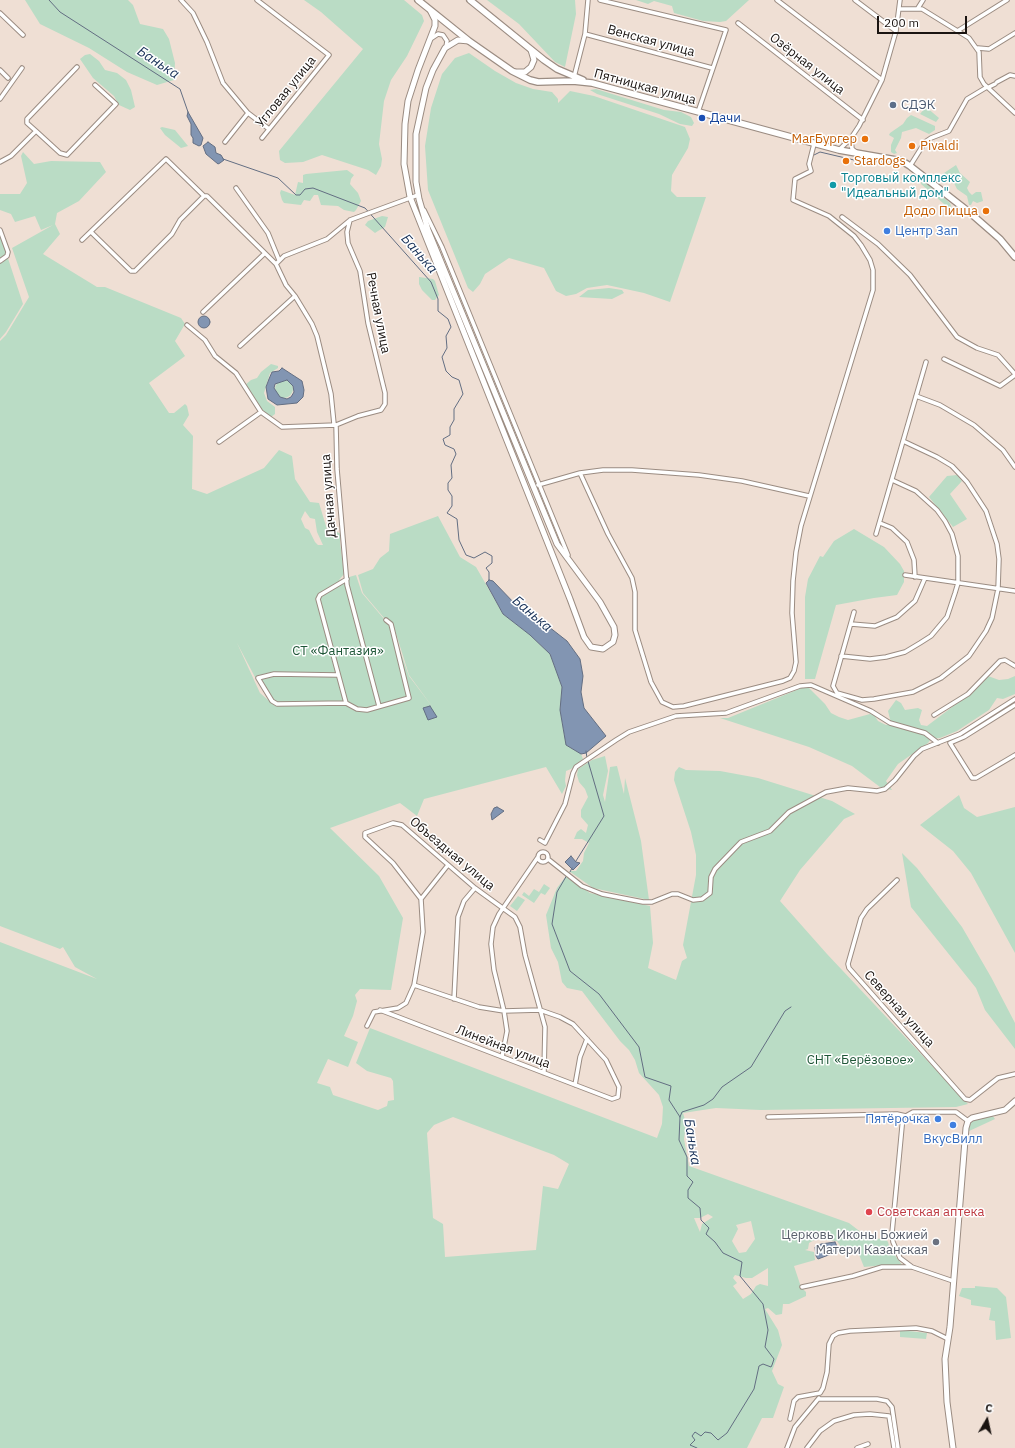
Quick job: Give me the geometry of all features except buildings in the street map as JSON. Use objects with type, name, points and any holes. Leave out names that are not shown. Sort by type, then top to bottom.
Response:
[{"type":"main road","name":"Пятницкая улица","points":[[418,0],[469,41],[512,71],[538,82],[573,81],[592,83],[814,144],[858,154],[897,160],[910,166],[988,228],[1015,258]]},
{"type":"main road","points":[[470,0],[557,68],[592,83]]},
{"type":"street","points":[[181,0],[193,14],[207,42],[223,83],[248,113],[269,129]]},
{"type":"street","name":"Угловая улица","points":[[257,0],[329,55],[262,138]]},
{"type":"street","points":[[573,81],[585,34],[588,0]]},
{"type":"street","points":[[600,0],[726,30],[698,112]]},
{"type":"street","points":[[777,0],[882,80]]},
{"type":"street","points":[[855,0],[896,31]]},
{"type":"street","points":[[839,150],[851,138],[863,120],[882,80],[896,31],[900,0]]},
{"type":"street","points":[[918,8],[923,0]]},
{"type":"street","points":[[958,30],[1006,0]]},
{"type":"street","points":[[429,8],[435,20],[432,38],[418,70],[408,101],[404,164],[410,197],[584,637],[593,648],[606,649],[614,640],[614,627],[600,602],[562,552],[552,533],[440,258],[418,197],[416,134],[421,106],[433,70],[445,48],[447,41],[444,36],[438,34],[432,38]]},
{"type":"street","points":[[900,9],[918,8],[958,30],[969,38],[978,48],[980,77],[988,87],[1015,113]]},
{"type":"street","points":[[0,13],[23,35]]},
{"type":"street","name":"Озёрная улица","points":[[738,23],[863,120]]},
{"type":"street","points":[[978,48],[989,49],[1015,33]]},
{"type":"street","name":"Венская улица","points":[[585,34],[712,68]]},
{"type":"street","points":[[445,48],[458,40],[469,41]]},
{"type":"street","points":[[512,71],[522,72],[531,67],[534,57],[528,46]]},
{"type":"street","points":[[77,67],[28,119],[28,123],[60,153],[68,155],[116,104],[95,85]]},
{"type":"street","points":[[0,99],[22,68]]},
{"type":"street","points":[[0,70],[8,78]]},
{"type":"street","points":[[910,166],[928,139],[949,131],[970,96],[1010,76],[1015,76]]},
{"type":"street","points":[[225,142],[248,113]]},
{"type":"street","points":[[0,162],[11,156],[36,131]]},
{"type":"street","points":[[851,138],[852,149],[858,154]]},
{"type":"street","points":[[580,473],[608,534],[632,578],[635,592],[635,630],[655,691],[662,702],[673,707],[693,704],[790,678],[794,671],[796,662],[792,613],[796,552],[809,496],[872,299],[874,278],[866,253],[854,236],[828,216],[794,202],[792,196],[795,179],[811,171],[809,164],[814,144]]},
{"type":"street","points":[[82,240],[166,159],[204,196],[207,196],[264,254],[276,264],[279,260],[326,239],[350,220],[410,197],[418,197]]},
{"type":"street","points":[[236,188],[268,233],[279,260]]},
{"type":"street","points":[[92,232],[131,271],[134,271],[172,234],[180,220],[204,196]]},
{"type":"street","points":[[418,197],[442,247],[560,539],[577,572]]},
{"type":"street","points":[[842,216],[878,244],[910,275],[957,337],[977,348],[998,355],[1015,375],[1000,386],[944,359]]},
{"type":"street","name":"Речная улица","points":[[335,425],[358,416],[381,410],[385,404],[385,393],[368,323],[360,271],[348,243],[347,232],[350,220]]},
{"type":"street","points":[[0,230],[8,252],[7,256],[0,261]]},
{"type":"street","points":[[203,312],[264,254]]},
{"type":"street","name":"Дачная улица","points":[[276,264],[286,285],[295,296],[312,324],[317,336],[329,387],[335,425],[337,469],[347,579],[379,706]]},
{"type":"street","points":[[240,346],[295,296]]},
{"type":"street","points":[[187,325],[205,340],[215,356],[236,373],[261,412],[282,427],[335,425]]},
{"type":"street","points":[[876,534],[926,362]]},
{"type":"street","points":[[916,396],[940,405],[974,425],[1003,450],[1015,467]]},
{"type":"street","points":[[219,442],[261,412]]},
{"type":"street","points":[[854,612],[832,686],[837,693],[862,700],[874,700],[913,692],[940,678],[969,656],[986,631],[992,618],[998,589],[999,558],[997,544],[986,511],[979,498],[967,482],[952,466],[903,441]]},
{"type":"street","points":[[538,485],[580,473],[603,470],[632,470],[699,475],[742,481],[809,496]]},
{"type":"street","points":[[842,656],[870,659],[886,657],[904,652],[920,643],[931,636],[947,617],[958,583],[958,556],[952,534],[945,521],[937,510],[916,491],[892,480]]},
{"type":"street","points":[[880,523],[892,528],[907,542],[914,560],[915,577]]},
{"type":"street","points":[[906,576],[1015,591]]},
{"type":"street","points":[[851,624],[875,626],[897,618],[915,601],[925,578]]},
{"type":"street","points":[[346,703],[318,599],[320,595],[347,579]]},
{"type":"street","points":[[338,675],[274,674],[258,678],[272,701],[277,704],[346,703],[361,710],[408,699],[409,696],[391,624],[386,620]]},
{"type":"street","points":[[934,715],[968,694],[1000,661],[1005,660],[1015,666]]},
{"type":"street","points":[[540,840],[545,843],[565,804],[576,767],[629,732],[676,716],[726,713],[800,686],[811,685],[871,711],[890,723],[925,733],[938,743]]},
{"type":"street","points":[[502,1058],[507,1031],[504,1011],[497,986],[491,937],[495,921],[541,852],[545,852],[548,855],[548,859],[582,886],[602,894],[643,902],[652,902],[672,894],[678,894],[693,900],[702,899],[710,893],[711,877],[715,869],[741,842],[770,831],[789,812],[826,792],[848,788],[873,791],[885,789],[895,780],[914,756],[922,749],[972,727],[1015,699]]},
{"type":"street","points":[[1015,705],[964,737],[950,743],[972,778],[976,778],[1015,755]]},
{"type":"street","name":"Объездная улица","points":[[421,899],[393,863],[365,837],[364,834],[369,831],[398,823],[475,888],[518,921],[525,955],[545,1027],[546,1038],[544,1073]]},
{"type":"street","points":[[538,857],[543,862],[548,859]]},
{"type":"street","points":[[367,1026],[374,1012],[398,1008],[406,1003],[414,985],[422,932],[421,899],[448,865]]},
{"type":"street","name":"Северная улица","points":[[897,880],[867,909],[861,918],[848,964],[849,968],[965,1099],[970,1100],[998,1078],[1015,1074]]},
{"type":"street","points":[[454,999],[458,916],[464,901],[475,888]]},
{"type":"street","points":[[414,985],[479,1007],[504,1011],[540,1010],[560,1017],[573,1024],[587,1039],[580,1057],[575,1084]]},
{"type":"street","name":"Линейная улица","points":[[380,1010],[612,1099],[618,1097],[619,1087],[606,1060],[587,1039]]},
{"type":"street","points":[[953,1448],[947,1402],[945,1359],[954,1281],[966,1128],[968,1121],[977,1116],[1005,1110],[1015,1101]]},
{"type":"street","points":[[768,1117],[890,1114],[909,1116],[914,1112],[956,1112],[968,1121]]},
{"type":"street","points":[[903,1116],[892,1235],[893,1242],[900,1258],[912,1267]]},
{"type":"street","points":[[802,1287],[853,1276],[882,1267],[912,1267],[954,1281]]},
{"type":"street","points":[[787,1448],[795,1427],[819,1399],[827,1372],[829,1344],[833,1336],[838,1333],[850,1331],[916,1328],[924,1329],[948,1339]]},
{"type":"street","points":[[790,1419],[794,1401],[798,1397],[820,1393]]},
{"type":"street","points":[[819,1399],[876,1399],[888,1401],[892,1407],[898,1448]]},
{"type":"street","points":[[807,1448],[820,1431],[834,1421],[854,1415],[870,1414],[889,1416],[894,1448]]},
{"type":"street","points":[[857,1448],[868,1444]]},
{"type":"green space","points":[[25,0],[128,0],[133,5],[140,24],[163,29],[169,39],[175,63],[174,80],[157,85],[127,72],[89,48],[40,24]]},
{"type":"green space","points":[[304,0],[404,0],[422,15],[424,21],[407,56],[391,80],[384,101],[379,144],[382,159],[381,166],[376,175],[368,170],[322,155],[303,162],[285,163],[280,160],[279,151],[363,49],[321,12]]},
{"type":"green space","points":[[487,0],[575,0],[576,14],[565,67],[555,62],[519,24]]},
{"type":"green space","points":[[636,0],[749,0],[726,21],[720,22],[703,21],[674,13],[672,6],[654,1],[648,4]]},
{"type":"green space","points":[[469,53],[516,83],[533,89],[552,92],[558,99],[558,103],[570,91],[594,96],[685,127],[690,139],[688,148],[672,175],[671,191],[677,197],[706,197],[670,302],[644,293],[607,285],[587,288],[576,294],[566,296],[556,291],[544,268],[509,258],[485,274],[480,284],[473,292],[468,288],[428,190],[425,146],[431,108],[442,74],[455,58]]},
{"type":"green space","points":[[90,54],[99,61],[105,70],[117,73],[126,80],[131,90],[135,107],[130,110],[119,105],[114,96],[93,78],[80,59],[85,55]]},
{"type":"green space","points":[[596,89],[664,110],[681,112],[691,117],[694,123],[692,126],[680,124],[659,114],[597,94],[590,90]]},
{"type":"green space","points":[[926,107],[939,118],[936,122],[920,114]]},
{"type":"green space","points":[[911,115],[935,126],[935,130],[929,134],[916,128],[902,132],[901,138],[895,150],[897,153],[894,154],[891,152],[891,145],[894,138],[889,135],[903,124]]},
{"type":"green space","points":[[162,127],[175,130],[188,146],[181,148],[165,135],[160,128]]},
{"type":"green space","points":[[23,152],[34,164],[51,161],[100,162],[106,172],[79,201],[57,213],[55,224],[60,234],[43,254],[97,287],[105,287],[181,318],[185,324],[175,341],[185,356],[149,383],[169,413],[174,413],[185,404],[187,406],[189,415],[183,425],[193,436],[192,489],[207,494],[264,468],[279,450],[292,456],[295,479],[310,502],[319,503],[329,536],[337,532],[341,534],[340,542],[344,574],[339,580],[356,575],[362,593],[384,619],[388,619],[384,618],[363,593],[358,575],[373,569],[380,558],[389,551],[390,534],[438,516],[460,557],[476,567],[503,614],[530,635],[550,654],[562,687],[560,710],[566,745],[581,754],[583,759],[571,769],[566,771],[566,786],[562,794],[546,767],[424,799],[417,816],[400,803],[330,828],[379,876],[403,918],[391,990],[360,989],[355,995],[357,1001],[353,1016],[344,1036],[358,1042],[348,1067],[328,1059],[317,1083],[330,1087],[333,1095],[378,1110],[387,1106],[388,1101],[394,1100],[393,1081],[391,1078],[367,1071],[356,1063],[370,1028],[657,1138],[662,1124],[663,1107],[659,1095],[639,1073],[635,1060],[629,1050],[620,1041],[582,991],[567,988],[562,982],[558,962],[551,948],[546,915],[557,888],[566,876],[590,893],[650,906],[653,943],[648,968],[676,980],[682,961],[687,958],[683,945],[696,875],[696,855],[691,832],[674,780],[675,772],[679,767],[686,770],[720,771],[758,778],[832,801],[855,814],[844,819],[800,870],[780,901],[827,954],[968,1104],[956,1107],[761,1110],[716,1108],[683,1113],[686,1123],[684,1139],[689,1166],[849,1223],[862,1233],[876,1239],[885,1238],[890,1249],[903,1266],[884,1265],[864,1267],[858,1252],[850,1247],[841,1247],[837,1241],[816,1239],[809,1243],[808,1249],[805,1250],[814,1252],[815,1260],[794,1266],[801,1287],[806,1292],[806,1296],[789,1304],[783,1304],[782,1314],[776,1315],[768,1308],[765,1309],[778,1330],[782,1345],[772,1371],[778,1384],[784,1387],[773,1418],[762,1418],[747,1448],[0,1448],[0,942],[97,979],[75,967],[63,947],[60,949],[0,926],[0,341],[6,335],[29,297],[12,248],[53,225],[41,230],[35,216],[15,222],[11,214],[0,210],[0,194],[20,194],[27,183],[21,156]],"holes":[[[305,511],[310,518],[315,519],[317,532],[323,545],[318,545],[315,542],[309,530],[305,528],[301,519]],[[389,620],[393,624],[409,675],[434,709],[409,676]],[[237,643],[257,681],[271,702],[275,705],[295,706],[275,706],[260,693]],[[453,1117],[554,1155],[569,1164],[558,1189],[543,1186],[536,1250],[445,1257],[443,1224],[433,1218],[427,1133],[434,1125]],[[708,1214],[713,1217],[702,1224],[700,1232],[694,1218],[700,1218]],[[751,1221],[755,1239],[746,1252],[739,1253],[732,1241],[738,1229],[736,1225]],[[768,1268],[768,1286],[760,1284],[756,1286],[751,1294],[743,1299],[733,1286],[737,1283],[733,1278],[735,1275],[752,1278]]]},
{"type":"green space","points":[[956,165],[960,173],[970,182],[967,188],[969,192],[972,195],[976,192],[981,192],[983,201],[977,203],[973,201],[971,205],[969,205],[967,196],[957,189],[954,183],[941,175]]},
{"type":"green space","points":[[347,170],[354,175],[350,184],[358,193],[361,201],[354,212],[344,210],[338,206],[321,205],[318,195],[314,195],[310,201],[304,200],[301,205],[284,203],[282,200],[280,193],[281,190],[295,195],[298,182],[303,183],[303,175]]},
{"type":"green space","points":[[922,179],[950,203],[953,212],[949,211],[944,204],[921,184]]},
{"type":"green space","points":[[382,216],[388,217],[385,227],[375,233],[365,225],[368,221]]},
{"type":"green space","points":[[0,234],[23,304],[0,339]]},
{"type":"green space","points":[[419,277],[433,279],[435,281],[439,295],[435,300],[432,300],[422,290],[419,284]]},
{"type":"green space","points":[[609,288],[622,290],[624,293],[612,299],[579,297],[588,290]]},
{"type":"green space","points":[[271,364],[278,366],[278,368],[270,373],[264,393],[267,401],[275,407],[275,414],[271,417],[262,410],[245,385],[251,380],[257,378],[261,372]]},
{"type":"green space","points":[[280,380],[288,380],[293,385],[291,396],[288,398],[280,398],[275,393],[275,385]]},
{"type":"green space","points":[[957,475],[962,481],[950,494],[967,519],[953,527],[929,497],[947,476]]},
{"type":"green space","points":[[854,529],[884,547],[900,564],[904,571],[904,582],[897,595],[836,605],[815,679],[805,679],[805,597],[808,579],[820,556],[823,557],[834,541]]},
{"type":"green space","points":[[988,676],[999,680],[1008,679],[1015,676],[1015,694],[1003,699],[997,698],[989,710],[957,731],[940,738],[931,739],[928,743],[898,764],[886,781],[892,790],[880,787],[852,766],[809,747],[720,718],[728,718],[804,687],[809,688],[825,704],[831,713],[848,720],[870,714],[874,715],[878,721],[886,725],[891,723],[888,711],[896,700],[901,703],[905,710],[918,708],[922,710],[919,720],[921,725],[927,726],[976,689]]},
{"type":"green space","points":[[605,756],[608,771],[603,795],[605,802],[610,767],[617,766],[624,794],[625,778],[641,841],[649,900],[593,888],[569,871],[576,871],[583,861],[584,853],[589,843],[582,839],[574,839],[577,832],[581,829],[586,833],[588,825],[581,817],[581,810],[588,797],[585,789],[579,782],[577,775],[578,769],[592,760]]},
{"type":"green space","points":[[959,795],[964,808],[977,817],[1015,807],[1015,953],[971,873],[953,851],[920,825]]},
{"type":"green space","points":[[902,853],[917,868],[962,927],[991,977],[1015,1023],[1015,1049],[985,1010],[976,988],[911,907]]},
{"type":"green space","points":[[544,884],[550,888],[545,895],[541,893],[534,903],[522,895],[524,892],[529,896],[534,889],[539,892]]},
{"type":"green space","points":[[518,896],[525,900],[517,911],[510,906]]},
{"type":"green space","points":[[992,1115],[995,1119],[967,1132],[971,1120]]},
{"type":"green space","points":[[975,1286],[997,1288],[1006,1297],[1011,1338],[996,1340],[995,1321],[989,1320],[991,1308],[971,1305],[971,1300],[959,1296],[962,1288],[975,1288]]},
{"type":"green space","points":[[900,1330],[927,1333],[926,1339],[900,1337]]},
{"type":"water","points":[[188,112],[203,138],[201,145],[199,146],[193,143],[191,124],[187,116]]},
{"type":"water","points":[[208,142],[215,147],[216,153],[221,155],[224,160],[220,163],[218,164],[206,154],[203,146]]},
{"type":"water","points":[[202,316],[206,316],[210,322],[206,328],[202,328],[198,324],[198,320]]},
{"type":"water","points":[[282,368],[302,381],[304,390],[303,397],[297,403],[277,405],[268,399],[266,387],[269,379],[272,372],[279,371]],"holes":[[[287,380],[293,386],[294,392],[291,397],[287,399],[280,397],[274,388],[275,384]]]},
{"type":"water","points":[[489,580],[493,581],[517,606],[535,616],[567,641],[580,659],[583,676],[581,692],[584,708],[606,736],[586,753],[581,754],[566,745],[560,710],[562,687],[550,654],[530,635],[503,614],[486,583]]},
{"type":"water","points":[[430,706],[437,717],[428,720],[423,708]]},
{"type":"water","points":[[497,807],[504,811],[492,820],[491,814],[494,808]]},
{"type":"water","points":[[571,856],[576,862],[580,863],[573,870],[565,862]]},
{"type":"water","points":[[835,1242],[839,1251],[818,1259],[816,1256],[815,1247],[821,1244]]},
{"type":"waterway","name":"Банька","points":[[49,0],[60,12],[180,89],[188,112]]},
{"type":"waterway","points":[[814,155],[820,152],[854,160],[892,163]]},
{"type":"waterway","name":"Банька","points":[[223,159],[278,178],[296,195],[300,195],[305,189],[313,188],[365,208],[431,282],[438,299],[438,311],[448,319],[451,327],[446,336],[447,348],[442,357],[446,371],[452,377],[459,380],[463,394],[454,409],[454,420],[450,427],[450,435],[443,439],[445,445],[454,449],[456,454],[451,465],[452,478],[448,483],[448,490],[452,496],[452,506],[447,513],[457,519],[459,540],[466,555],[474,558],[485,552],[492,556],[492,563],[486,568],[489,572],[489,580]]},
{"type":"waterway","name":"Банька","points":[[586,751],[587,758]]},
{"type":"waterway","name":"Банька","points":[[576,861],[604,816],[588,761]]},
{"type":"waterway","name":"Банька","points":[[570,872],[572,868]]},
{"type":"waterway","name":"Банька","points":[[567,875],[557,892],[552,924],[570,971],[599,994],[639,1047],[645,1077],[671,1086],[669,1100],[680,1117],[679,1140],[687,1157],[687,1176],[693,1182],[688,1190],[688,1198],[700,1208],[701,1220],[709,1228],[706,1234],[715,1242],[723,1253],[742,1262],[740,1276],[763,1304],[768,1330],[765,1347],[774,1359],[772,1365],[771,1367],[763,1364],[759,1366],[754,1389],[727,1433],[718,1440],[711,1433],[705,1432],[701,1436],[695,1432],[692,1436],[695,1440],[690,1445],[697,1448]]},
{"type":"waterway","points":[[680,1117],[682,1112],[704,1105],[713,1099],[722,1087],[751,1067],[785,1011],[791,1007]]},
{"type":"place","name":"СДЭК","points":[[893,105]]},
{"type":"place","name":"Дачи","points":[[702,118]]},
{"type":"place","name":"МагБургер","points":[[865,139]]},
{"type":"place","name":"Pivaldi","points":[[912,146]]},
{"type":"place","name":"Stardogs","points":[[846,161]]},
{"type":"place","name":"Торговый комплекс \"Идеальный дом\"","points":[[833,185]]},
{"type":"place","name":"Додо Пицца","points":[[986,211]]},
{"type":"place","name":"Центр Зап","points":[[887,231]]},
{"type":"place","name":"Пятёрочка","points":[[938,1119]]},
{"type":"place","name":"ВкусВилл","points":[[953,1125]]},
{"type":"place","name":"Советская аптека","points":[[869,1212]]},
{"type":"place","name":"Церковь Иконы Божией Матери Казанская","points":[[936,1242]]},
{"type":"park label","name":"СТ «Фантазия»","points":[[338,651]]},
{"type":"park label","name":"СНТ «Берёзовое»","points":[[860,1060]]}]
